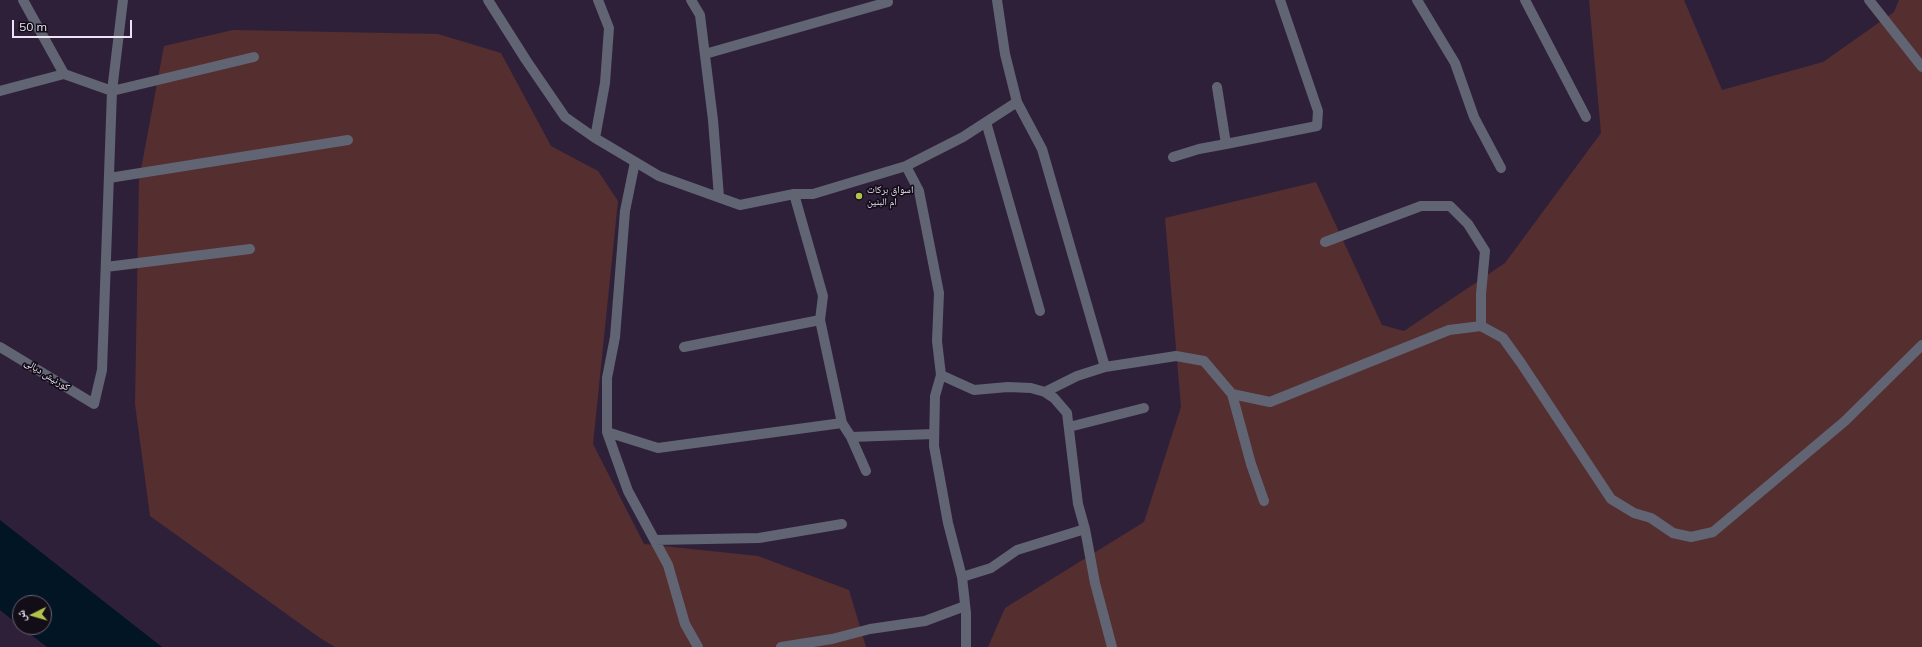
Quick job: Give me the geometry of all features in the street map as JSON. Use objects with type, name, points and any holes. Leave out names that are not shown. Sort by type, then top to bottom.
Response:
[{"type":"street","points":[[23,0],[64,74]]},
{"type":"street","points":[[123,0],[112,91],[106,267],[250,249]]},
{"type":"street","points":[[488,0],[526,60],[565,117],[595,138],[659,176],[740,205],[794,194],[813,194],[906,166],[963,137],[1017,102]]},
{"type":"street","points":[[595,138],[605,83],[609,28],[598,0]]},
{"type":"street","points":[[691,0],[700,15],[713,120],[719,197]]},
{"type":"street","points":[[997,0],[1005,54],[1017,102],[1042,149],[1105,367]]},
{"type":"street","points":[[1173,157],[1199,149],[1317,126],[1318,110],[1280,0]]},
{"type":"street","points":[[1417,0],[1455,64],[1474,117],[1501,168]]},
{"type":"street","points":[[1525,0],[1586,117]]},
{"type":"street","points":[[1869,0],[1922,67]]},
{"type":"street","points":[[705,54],[888,2]]},
{"type":"street","points":[[0,91],[64,74],[112,91],[254,58]]},
{"type":"street","points":[[1217,87],[1226,144]]},
{"type":"street","points":[[986,122],[1040,311]]},
{"type":"street","points":[[109,178],[348,140]]},
{"type":"street","points":[[635,162],[625,211],[615,337],[607,378],[607,432],[628,491],[668,565],[685,624],[698,647]]},
{"type":"street","points":[[906,166],[919,191],[939,293],[937,341],[941,375],[935,396],[934,446],[948,523],[962,577],[965,606],[966,647]]},
{"type":"street","points":[[794,194],[823,296],[820,320],[842,423],[851,437],[866,471]]},
{"type":"street","points":[[1325,242],[1421,206],[1450,206],[1468,224],[1485,251],[1480,326]]},
{"type":"street","name":"كورنيش ديالى","points":[[0,346],[94,404],[102,370],[106,267]]},
{"type":"street","points":[[684,347],[820,320]]},
{"type":"street","points":[[1232,394],[1270,402],[1449,330],[1480,326],[1503,338],[1611,499],[1634,513],[1651,518],[1673,533],[1691,537],[1713,532],[1845,420],[1922,345]]},
{"type":"street","points":[[1045,392],[1077,376],[1105,367],[1176,356],[1204,362],[1232,394],[1251,464],[1264,501]]},
{"type":"street","points":[[941,375],[974,390],[1008,387],[1031,388],[1045,392],[1054,398],[1067,413],[1078,504],[1085,529],[1095,583],[1112,647]]},
{"type":"street","points":[[1069,427],[1144,408]]},
{"type":"street","points":[[607,432],[658,448],[842,423]]},
{"type":"street","points":[[851,437],[934,434]]},
{"type":"street","points":[[655,540],[759,538],[842,524]]},
{"type":"street","points":[[962,577],[990,568],[1017,550],[1085,529]]},
{"type":"street","points":[[781,647],[832,638],[870,629],[926,621],[965,606]]},
{"type":"shaded area","points":[[1589,0],[1684,0],[1722,90],[1823,62],[1894,12],[1899,0],[1922,0],[1922,647],[988,647],[1005,608],[1144,522],[1181,407],[1165,218],[1316,182],[1382,325],[1404,331],[1505,263],[1601,133]]},
{"type":"shaded area","points":[[233,30],[438,34],[501,53],[551,146],[598,171],[618,201],[593,444],[644,544],[758,556],[849,590],[866,647],[335,647],[320,638],[150,516],[135,404],[139,180],[164,46]]},
{"type":"water","points":[[0,520],[162,647],[47,647],[31,635],[52,635],[52,595],[12,595],[12,620],[0,610]]},
{"type":"place","name":"اسواق بركات ام البنين","points":[[859,196]]}]
